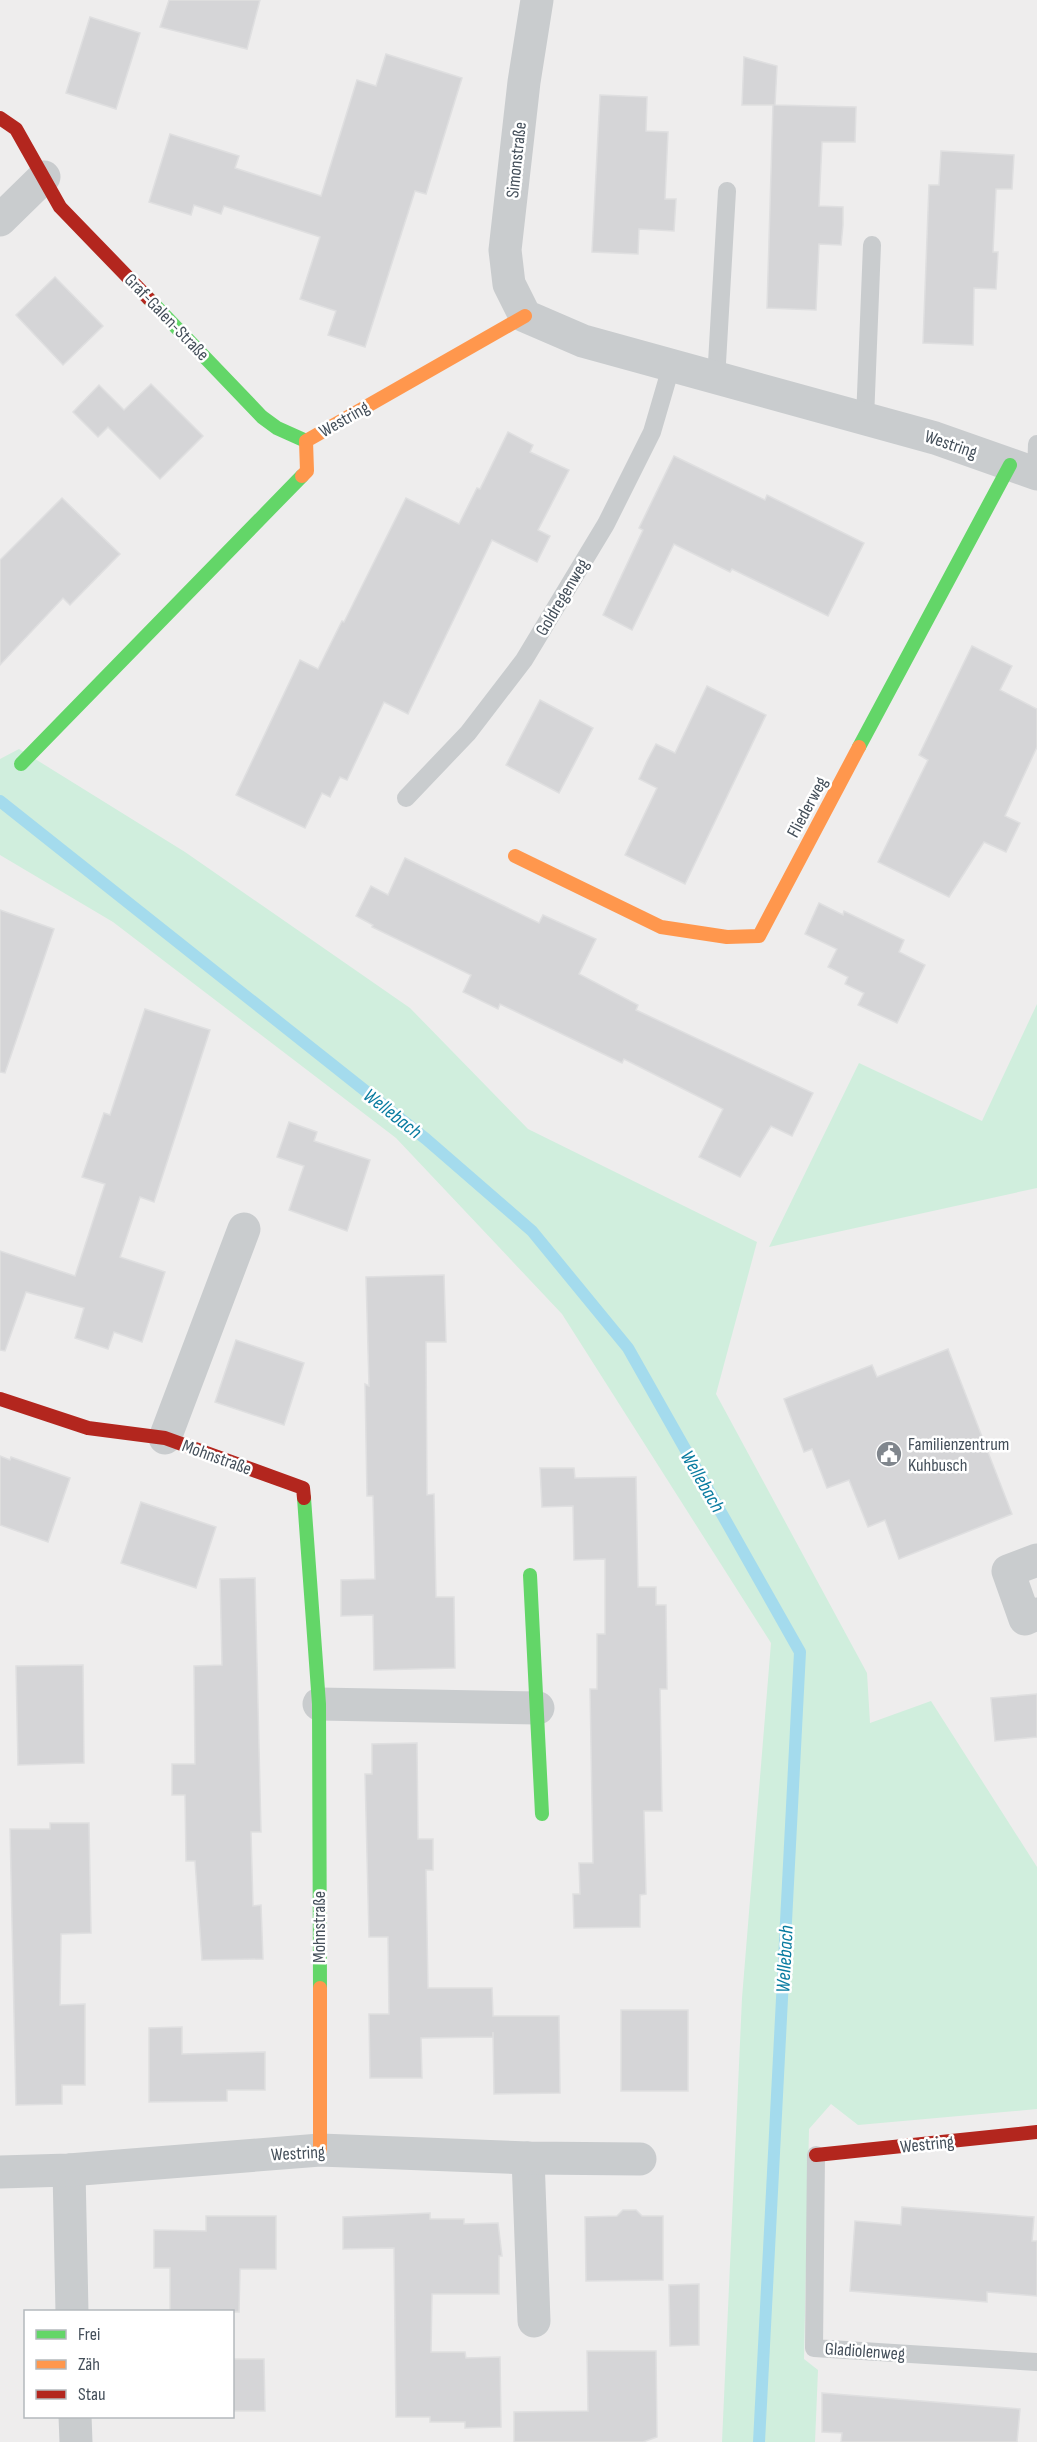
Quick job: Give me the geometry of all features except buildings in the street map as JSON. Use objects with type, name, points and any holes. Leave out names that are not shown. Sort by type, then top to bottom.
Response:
[{"type":"street","name":"Simonstraße","points":[[525,316],[509,284],[505,250],[524,82],[537,0]]},
{"type":"street","name":"Graf-Galen-Straße","points":[[0,118],[16,129],[60,207],[262,417],[277,428],[306,441]]},
{"type":"street","points":[[0,220],[44,177]]},
{"type":"street","name":"Westring","points":[[21,764],[307,471],[306,441],[525,316],[583,341],[671,368],[1030,464]]},
{"type":"street","name":"Fliederweg","points":[[515,856],[661,927],[727,938],[759,936],[1030,464]]},
{"type":"street","name":"Mohnstraße","points":[[165,1438],[244,1229]]},
{"type":"street","name":"Mohnstraße","points":[[0,1399],[88,1428],[165,1438],[303,1488],[319,1704],[320,2150]]},
{"type":"street","points":[[1037,1560],[1008,1570],[1025,1619],[1037,1614]]},
{"type":"street","points":[[530,1575],[542,1814]]},
{"type":"street","points":[[319,1704],[538,1708]]},
{"type":"street","name":"Westring","points":[[816,2155],[1037,2132]]},
{"type":"street","name":"Westring","points":[[0,2172],[69,2170],[320,2150],[528,2158],[640,2159]]},
{"type":"street","points":[[528,2158],[534,2321]]},
{"type":"street","points":[[69,2170],[72,2310]]},
{"type":"street","points":[[75,2418],[76,2442]]},
{"type":"lane","points":[[716,380],[727,191]]},
{"type":"lane","points":[[865,419],[872,245]]},
{"type":"lane","name":"Goldregenweg","points":[[406,798],[468,733],[524,660],[622,494],[652,432],[671,368]]},
{"type":"lane","name":"Gladiolenweg","points":[[816,2155],[814,2348],[1037,2362]]},
{"type":"green space","points":[[19,749],[185,852],[410,1008],[528,1129],[757,1242],[716,1394],[867,1673],[870,1723],[931,1701],[1037,1867],[1037,2109],[858,2125],[831,2104],[809,2129],[804,2359],[818,2370],[815,2442],[722,2442],[742,1998],[771,1643],[562,1314],[396,1138],[113,922],[0,855],[0,759]]},
{"type":"green space","points":[[1037,1004],[1037,1188],[769,1247],[859,1063],[982,1121]]},
{"type":"waterway","name":"Wellebach","points":[[0,801],[426,1139],[532,1231],[628,1348],[800,1652],[759,2442]]},
{"type":"traffic: fast","points":[[149,299],[262,417],[277,428],[306,441]]},
{"type":"traffic: fast","points":[[859,747],[1010,465]]},
{"type":"traffic: fast","points":[[21,764],[302,476]]},
{"type":"traffic: fast","points":[[304,1498],[319,1704],[320,1988]]},
{"type":"traffic: fast","points":[[530,1575],[542,1814]]},
{"type":"traffic: slow","points":[[302,476],[307,471],[306,441],[525,316]]},
{"type":"traffic: slow","points":[[515,856],[661,927],[727,937],[759,936],[859,747]]},
{"type":"traffic: slow","points":[[320,1988],[320,2150]]},
{"type":"traffic: jam","points":[[0,118],[16,129],[60,207],[149,299]]},
{"type":"traffic: jam","points":[[0,1399],[88,1428],[165,1438],[303,1488],[304,1498]]},
{"type":"traffic: jam","points":[[816,2155],[1037,2132]]},
{"type":"place","name":"Familienzentrum Kuhbusch","points":[[889,1454]]}]
